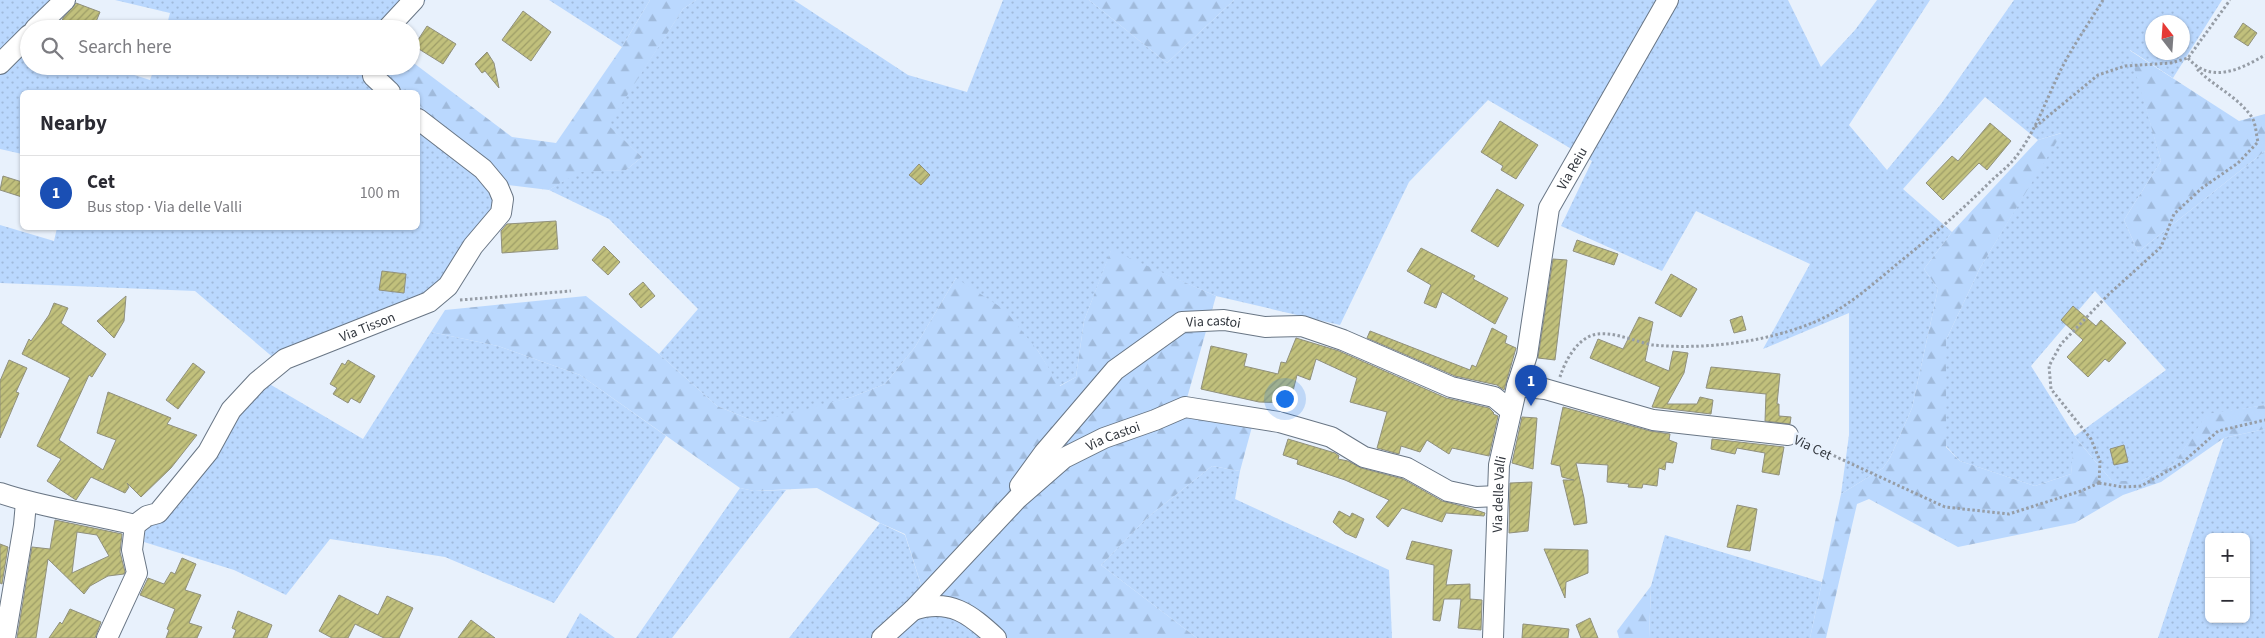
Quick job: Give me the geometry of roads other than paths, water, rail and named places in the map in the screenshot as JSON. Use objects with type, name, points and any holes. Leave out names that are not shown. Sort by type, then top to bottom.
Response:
[{"type":"street","points":[[44,20],[65,0]]},
{"type":"street","points":[[395,20],[414,0]]},
{"type":"street","name":"Via Reiu","points":[[1527,355],[1549,208],[1668,0]]},
{"type":"street","points":[[0,64],[20,44]]},
{"type":"street","points":[[373,75],[388,90]]},
{"type":"street","name":"Via Tisson","points":[[135,525],[146,516],[158,513],[208,452],[231,410],[271,370],[285,359],[319,344],[404,314],[429,302],[448,286],[473,246],[501,213],[503,199],[498,187],[483,169],[420,120]]},
{"type":"street","name":"Via castoi","points":[[989,530],[1044,453],[1115,370],[1182,322],[1224,320],[1265,327],[1302,326],[1343,340],[1451,387],[1494,397],[1511,411]]},
{"type":"street","name":"Via delle Valli","points":[[1493,638],[1499,465],[1517,386],[1527,355]]},
{"type":"street","name":"Via Cet","points":[[1517,386],[1556,392],[1653,420],[1788,435]]},
{"type":"street","name":"Via Castoi","points":[[882,638],[913,610],[1017,499],[1064,458],[1104,438],[1185,407],[1279,422],[1323,434],[1364,457],[1407,468],[1448,490],[1476,497],[1498,496]]},
{"type":"street","points":[[0,493],[26,502],[100,516],[135,525],[132,550],[137,573],[107,638]]},
{"type":"street","points":[[5,638],[26,502]]},
{"type":"street","points":[[913,610],[927,605],[952,608],[976,619],[996,638]]},
{"type":"place","name":"Cet","points":[[1531,406]]}]
